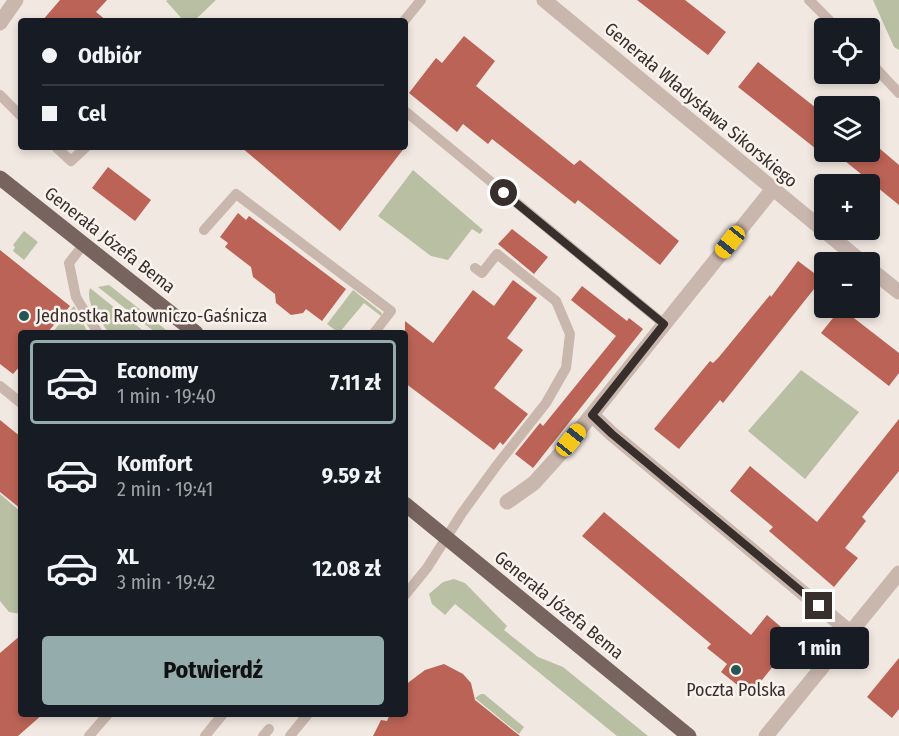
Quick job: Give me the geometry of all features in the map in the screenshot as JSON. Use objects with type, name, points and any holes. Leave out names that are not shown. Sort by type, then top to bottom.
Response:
[{"type":"main road","name":"Generała Józefa Bema","points":[[0,178],[192,330]]},
{"type":"main road","name":"Generała Józefa Bema","points":[[408,506],[689,736]]},
{"type":"street","points":[[0,23],[16,0]]},
{"type":"street","name":"Generała Władysława Sikorskiego","points":[[544,0],[850,252]]},
{"type":"street","points":[[507,502],[534,483],[592,415],[772,190]]},
{"type":"street","points":[[880,277],[899,292]]},
{"type":"street","points":[[592,415],[850,632]]},
{"type":"street","points":[[766,736],[899,573]]},
{"type":"lane","points":[[406,18],[421,0]]},
{"type":"lane","points":[[809,0],[827,18]]},
{"type":"lane","points":[[880,73],[899,93]]},
{"type":"lane","points":[[0,95],[18,113]]},
{"type":"lane","points":[[408,113],[664,324]]},
{"type":"lane","points":[[59,150],[71,161],[83,150]]},
{"type":"lane","points":[[204,230],[236,194],[391,311],[376,330]]},
{"type":"lane","points":[[84,244],[69,264],[76,297],[96,330]]},
{"type":"lane","points":[[408,591],[427,568],[497,465],[546,403],[566,368],[570,334],[556,301],[498,254],[482,273],[475,268]]},
{"type":"lane","points":[[0,386],[18,401]]},
{"type":"lane","points":[[89,736],[105,717]]},
{"type":"lane","points":[[205,736],[221,717]]},
{"type":"lane","points":[[290,736],[306,717]]},
{"type":"green space","points":[[216,0],[197,18],[181,18],[166,1]]},
{"type":"green space","points":[[873,0],[899,0],[899,50],[894,47]]},
{"type":"green space","points":[[413,170],[483,230],[480,234],[472,229],[448,260],[431,256],[378,216]]},
{"type":"green space","points":[[24,231],[38,242],[24,260],[13,251],[15,247],[13,245]]},
{"type":"green space","points":[[109,285],[166,330],[152,330],[98,287]]},
{"type":"green space","points":[[90,288],[142,330],[107,330],[91,306]]},
{"type":"green space","points":[[353,290],[382,313],[381,316],[364,303],[342,330],[335,330],[327,324]]},
{"type":"green space","points":[[74,306],[86,330],[54,330]]},
{"type":"green space","points":[[801,370],[859,412],[805,479],[748,431]]},
{"type":"green space","points":[[0,494],[18,509],[18,614],[9,612],[0,601]]},
{"type":"green space","points":[[454,579],[465,583],[507,626],[504,630],[538,657],[563,667],[648,736],[617,736],[455,604],[445,615],[432,604],[429,594],[443,582]]},
{"type":"green space","points":[[484,694],[524,727],[519,734],[475,698]]},
{"type":"building","points":[[60,0],[107,0],[96,12],[103,18],[45,18]]},
{"type":"building","points":[[637,0],[685,0],[726,32],[708,55]]},
{"type":"building","points":[[464,36],[495,61],[476,86],[574,165],[580,160],[679,241],[660,265],[578,200],[575,204],[492,139],[488,144],[463,124],[457,132],[409,93],[436,58],[442,63]]},
{"type":"building","points":[[758,62],[814,106],[814,147],[738,87]]},
{"type":"building","points":[[880,149],[899,165],[899,205],[880,190],[880,174],[861,174],[846,162],[880,162]]},
{"type":"building","points":[[245,150],[403,150],[340,231]]},
{"type":"building","points":[[108,167],[151,200],[135,221],[92,188]]},
{"type":"building","points":[[238,213],[246,220],[249,216],[346,289],[322,321],[306,309],[303,313],[291,315],[276,303],[275,294],[253,277],[251,267],[225,247],[228,243],[220,237]]},
{"type":"building","points":[[512,229],[548,257],[534,274],[498,244]]},
{"type":"building","points":[[0,250],[70,306],[50,330],[18,330],[18,368],[13,374],[0,364]]},
{"type":"building","points":[[798,261],[814,273],[814,289],[723,403],[720,400],[679,449],[654,429],[710,361],[713,363],[719,357],[770,295],[771,297]]},
{"type":"building","points":[[513,280],[537,298],[507,338],[523,350],[494,388],[528,414],[503,445],[500,442],[494,450],[408,385],[408,330],[405,330],[405,321],[433,343],[473,290],[494,306]]},
{"type":"building","points":[[582,286],[627,321],[629,318],[643,329],[533,468],[515,454],[540,423],[543,426],[616,336],[571,300]]},
{"type":"building","points":[[833,318],[854,318],[899,353],[899,373],[889,386],[821,333]]},
{"type":"building","points":[[899,419],[899,471],[862,517],[866,521],[845,548],[858,558],[834,587],[769,531],[773,527],[730,491],[750,466],[817,522]]},
{"type":"building","points":[[0,420],[18,435],[18,507],[0,492]]},
{"type":"building","points":[[604,512],[751,635],[767,615],[795,639],[750,695],[721,672],[727,664],[707,648],[711,644],[582,536]]},
{"type":"building","points":[[18,638],[18,717],[40,717],[18,736],[0,736],[0,653]]},
{"type":"building","points":[[899,658],[899,709],[892,718],[867,697]]},
{"type":"building","points":[[444,664],[463,674],[471,683],[475,700],[520,736],[373,736],[381,720],[387,721],[389,717],[408,717],[408,683],[425,670]]},
{"type":"place","name":"Jednostka Ratowniczo-Gaśnicza","points":[[24,316]]},
{"type":"place","name":"Poczta Polska","points":[[736,670]]},
{"type":"route","points":[[504,193],[664,324],[592,415],[819,606]]}]
